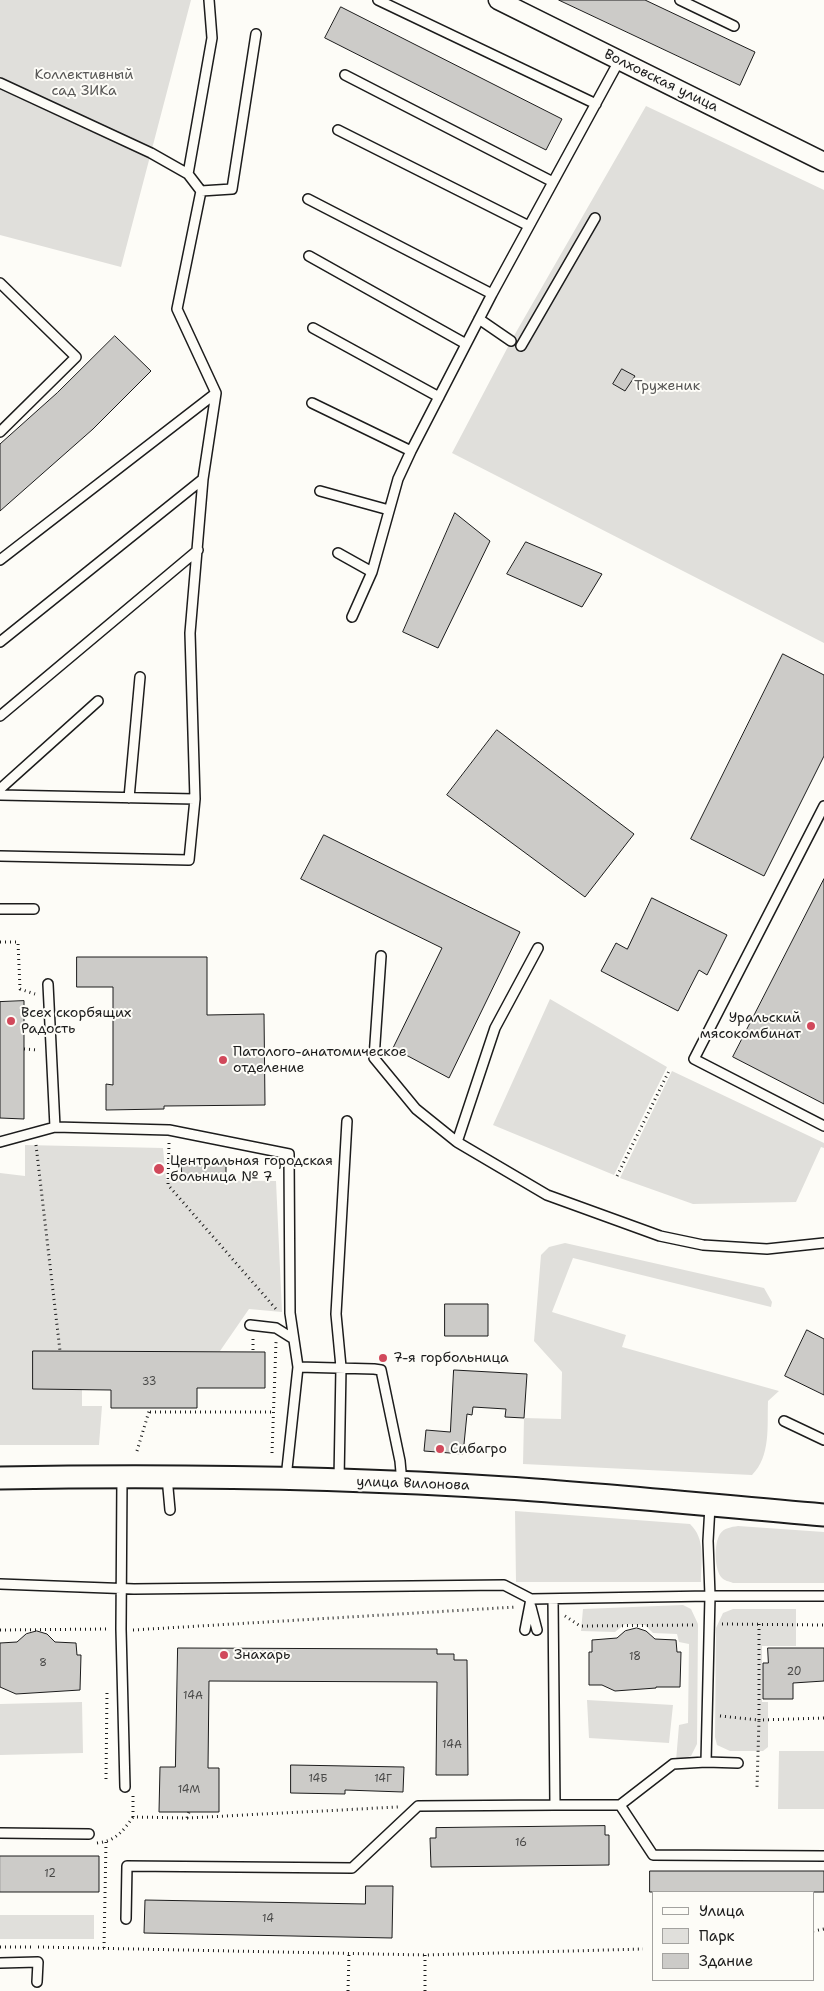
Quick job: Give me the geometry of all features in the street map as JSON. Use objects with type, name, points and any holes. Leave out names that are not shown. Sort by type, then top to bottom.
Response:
[{"type":"street","name":"Волховская улица","points":[[498,0],[824,162]]},
{"type":"street","name":"улица Вилонова","points":[[0,1478],[122,1476],[402,1483],[507,1488],[824,1515]]},
{"type":"lane","points":[[188,174],[212,38],[209,0]]},
{"type":"lane","points":[[378,0],[596,104]]},
{"type":"lane","points":[[680,0],[734,26]]},
{"type":"lane","points":[[201,191],[232,190],[256,34]]},
{"type":"lane","points":[[352,617],[372,572],[398,479],[479,318],[619,61]]},
{"type":"lane","points":[[344,75],[553,182]]},
{"type":"lane","points":[[0,84],[151,153],[188,174],[201,191],[177,309],[216,393],[203,479],[190,633],[195,799],[188,860],[0,856]]},
{"type":"lane","points":[[338,130],[529,226]]},
{"type":"lane","points":[[308,199],[492,294]]},
{"type":"lane","points":[[521,346],[595,218]]},
{"type":"lane","points":[[309,256],[466,344]]},
{"type":"lane","points":[[0,283],[76,357],[0,432]]},
{"type":"lane","points":[[479,318],[512,341]]},
{"type":"lane","points":[[314,328],[439,397]]},
{"type":"lane","points":[[0,560],[216,393]]},
{"type":"lane","points":[[312,403],[411,452]]},
{"type":"lane","points":[[0,642],[203,479]]},
{"type":"lane","points":[[320,491],[390,510]]},
{"type":"lane","points":[[0,716],[198,550]]},
{"type":"lane","points":[[338,553],[372,572]]},
{"type":"lane","points":[[129,798],[140,677]]},
{"type":"lane","points":[[0,789],[98,701]]},
{"type":"lane","points":[[0,795],[195,799]]},
{"type":"lane","points":[[824,806],[694,1059],[824,1126]]},
{"type":"lane","points":[[0,909],[34,909]]},
{"type":"lane","points":[[458,1142],[495,1028],[538,948]]},
{"type":"lane","points":[[381,956],[374,1058],[416,1110],[458,1142],[547,1195],[660,1236],[703,1245],[767,1249],[824,1243]]},
{"type":"lane","points":[[48,984],[55,1127]]},
{"type":"lane","points":[[340,1481],[341,1367],[336,1314],[347,1121]]},
{"type":"lane","points":[[0,1142],[55,1127],[170,1130],[289,1154],[290,1313],[292,1338],[298,1367],[285,1479]]},
{"type":"lane","points":[[250,1325],[276,1328],[292,1338]]},
{"type":"lane","points":[[298,1367],[341,1367],[381,1370],[400,1461],[402,1483]]},
{"type":"lane","points":[[784,1421],[824,1440]]},
{"type":"lane","points":[[122,1476],[121,1629],[129,1787]]},
{"type":"lane","points":[[167,1477],[170,1510]]},
{"type":"lane","points":[[706,1762],[710,1506]]},
{"type":"lane","points":[[0,1584],[122,1587],[134,1589],[504,1585],[531,1603],[553,1604],[710,1596],[824,1596]]},
{"type":"lane","points":[[531,1603],[537,1630]]},
{"type":"lane","points":[[525,1630],[531,1603]]},
{"type":"lane","points":[[553,1604],[555,1805]]},
{"type":"lane","points":[[126,1919],[127,1866],[352,1868],[418,1806],[620,1805],[673,1764],[738,1762]]},
{"type":"lane","points":[[620,1805],[653,1856],[824,1856]]},
{"type":"lane","points":[[0,1832],[89,1834]]},
{"type":"lane","points":[[0,1963],[38,1962],[37,1982]]},
{"type":"path","points":[[0,942],[18,942],[20,989],[48,998]]},
{"type":"path","points":[[617,1176],[670,1069]]},
{"type":"path","points":[[170,1130],[168,1185],[277,1311]]},
{"type":"path","points":[[35,1132],[60,1351]]},
{"type":"path","points":[[272,1453],[276,1337]]},
{"type":"path","points":[[246,1338],[260,1338]]},
{"type":"path","points":[[253,1338],[253,1352]]},
{"type":"path","points":[[137,1450],[150,1410],[273,1412]]},
{"type":"path","points":[[0,1630],[133,1630],[505,1607],[531,1603]]},
{"type":"path","points":[[553,1604],[580,1626],[824,1625]]},
{"type":"path","points":[[757,1787],[759,1624]]},
{"type":"path","points":[[108,1629],[108,1639]]},
{"type":"path","points":[[133,1630],[133,1640]]},
{"type":"path","points":[[106,1779],[107,1689]]},
{"type":"path","points":[[707,1715],[759,1720],[824,1718]]},
{"type":"path","points":[[129,1787],[132,1816],[187,1818],[418,1806]]},
{"type":"path","points":[[187,1818],[189,1812]]},
{"type":"path","points":[[104,1948],[106,1842]]},
{"type":"path","points":[[0,1947],[424,1955],[643,1949]]},
{"type":"path","points":[[348,1991],[349,1953]]},
{"type":"path","points":[[424,1955],[425,1991]]},
{"type":"green space","name":"Коллективный сад ЗИКа","points":[[0,0],[191,0],[121,267],[0,235]]},
{"type":"green space","name":"Труженик","points":[[646,106],[824,190],[824,643],[452,453],[511,341]]},
{"type":"green space","points":[[550,999],[667,1067],[614,1175],[493,1125]]},
{"type":"green space","points":[[672,1071],[824,1143],[824,1148],[821,1147],[796,1202],[693,1204],[620,1178]]},
{"type":"green space","points":[[25,1145],[163,1148],[166,1180],[276,1181],[282,1312],[249,1309],[220,1351],[34,1351],[33,1389],[82,1390],[82,1406],[102,1406],[99,1445],[0,1445],[0,1173],[25,1176]]},
{"type":"green space","points":[[565,1243],[764,1288],[772,1302],[771,1307],[573,1258],[552,1312],[626,1335],[622,1347],[779,1391],[768,1401],[768,1430],[765,1450],[758,1467],[752,1475],[523,1464],[524,1418],[561,1419],[562,1372],[534,1341],[541,1255],[549,1247]]},
{"type":"green space","points":[[515,1511],[690,1524],[701,1543],[701,1582],[516,1582]]},
{"type":"green space","points":[[738,1526],[824,1532],[824,1583],[733,1583],[724,1580],[717,1569],[718,1538],[724,1530]]},
{"type":"green space","points":[[683,1605],[691,1609],[698,1624],[697,1744],[691,1756],[676,1761],[679,1725],[688,1723],[689,1644],[679,1642],[677,1634],[653,1633],[645,1625],[625,1624],[615,1632],[581,1631],[583,1609]]},
{"type":"green space","points":[[733,1609],[796,1609],[796,1646],[762,1646],[762,1702],[768,1702],[768,1747],[763,1751],[730,1751],[717,1745],[715,1737],[716,1628],[723,1613]]},
{"type":"green space","points":[[587,1700],[673,1705],[669,1743],[589,1738]]},
{"type":"green space","points":[[82,1702],[83,1753],[0,1755],[0,1704]]},
{"type":"green space","points":[[779,1751],[824,1751],[824,1809],[778,1809]]},
{"type":"green space","points":[[0,1915],[94,1915],[94,1939],[0,1939]]},
{"type":"building","points":[[559,0],[645,0],[755,52],[740,85]]},
{"type":"building","points":[[341,7],[562,119],[546,150],[325,38]]},
{"type":"building","points":[[115,336],[151,371],[93,429],[0,511],[0,444],[57,393]]},
{"type":"building","points":[[622,369],[635,376],[625,391],[613,384]]},
{"type":"building","points":[[455,513],[490,541],[438,648],[403,632]]},
{"type":"building","points":[[526,542],[602,574],[582,607],[507,574]]},
{"type":"building","points":[[783,654],[824,675],[824,756],[764,876],[691,839]]},
{"type":"building","points":[[497,730],[634,834],[585,897],[447,795]]},
{"type":"building","points":[[324,835],[520,932],[449,1078],[393,1048],[442,948],[301,879]]},
{"type":"building","points":[[824,879],[824,1104],[733,1057]]},
{"type":"building","points":[[652,898],[727,935],[707,975],[699,970],[678,1011],[601,971],[616,943],[627,949]]},
{"type":"building","points":[[77,957],[207,957],[207,1015],[264,1014],[265,1105],[164,1106],[164,1109],[106,1110],[106,1084],[113,1085],[113,987],[77,987]]},
{"type":"building","points":[[24,1001],[24,1119],[0,1118],[0,1002]]},
{"type":"building","points":[[226,1160],[226,1179],[182,1180],[181,1162]]},
{"type":"building","points":[[445,1304],[488,1304],[488,1336],[445,1336]]},
{"type":"building","points":[[807,1330],[824,1339],[824,1395],[785,1376]]},
{"type":"building","points":[[33,1351],[265,1352],[265,1388],[197,1388],[197,1408],[111,1408],[111,1390],[33,1389]]},
{"type":"building","points":[[454,1370],[527,1374],[524,1418],[505,1417],[506,1409],[473,1407],[472,1415],[467,1414],[463,1454],[424,1451],[426,1430],[450,1432]]},
{"type":"building","points":[[637,1628],[646,1631],[655,1639],[676,1640],[677,1652],[681,1652],[680,1687],[615,1691],[602,1685],[589,1685],[589,1652],[592,1652],[592,1640],[617,1638],[625,1631]]},
{"type":"building","points":[[37,1631],[47,1634],[55,1642],[76,1643],[77,1655],[81,1655],[80,1690],[16,1694],[0,1687],[0,1643],[17,1642],[26,1634]]},
{"type":"building","points":[[178,1648],[437,1649],[437,1654],[454,1654],[454,1660],[467,1660],[468,1775],[436,1775],[437,1682],[209,1681],[208,1768],[219,1768],[219,1812],[159,1812],[160,1767],[175,1767]]},
{"type":"building","points":[[768,1648],[824,1648],[824,1681],[793,1683],[793,1699],[763,1699],[763,1663],[768,1663]]},
{"type":"building","points":[[291,1765],[404,1767],[403,1792],[345,1790],[345,1794],[291,1793]]},
{"type":"building","points":[[605,1826],[605,1835],[609,1835],[609,1865],[431,1867],[430,1838],[436,1838],[436,1828]]},
{"type":"building","points":[[0,1856],[99,1856],[99,1892],[0,1892]]},
{"type":"building","points":[[650,1871],[824,1871],[824,1892],[650,1892]]},
{"type":"building","points":[[366,1886],[393,1886],[392,1938],[144,1933],[145,1900],[365,1904]]},
{"type":"place","name":"Всех скорбящих Радость","points":[[11,1021]]},
{"type":"place","name":"Уральский мясокомбинат","points":[[811,1026]]},
{"type":"place","name":"Патолого-анатомическое отделение","points":[[223,1060]]},
{"type":"place","name":"Центральная городская больница № 7","points":[[159,1169]]},
{"type":"place","name":"7-я горбольница","points":[[383,1358]]},
{"type":"place","name":"Сибагро","points":[[440,1449]]},
{"type":"place","name":"Знахарь","points":[[224,1655]]}]
